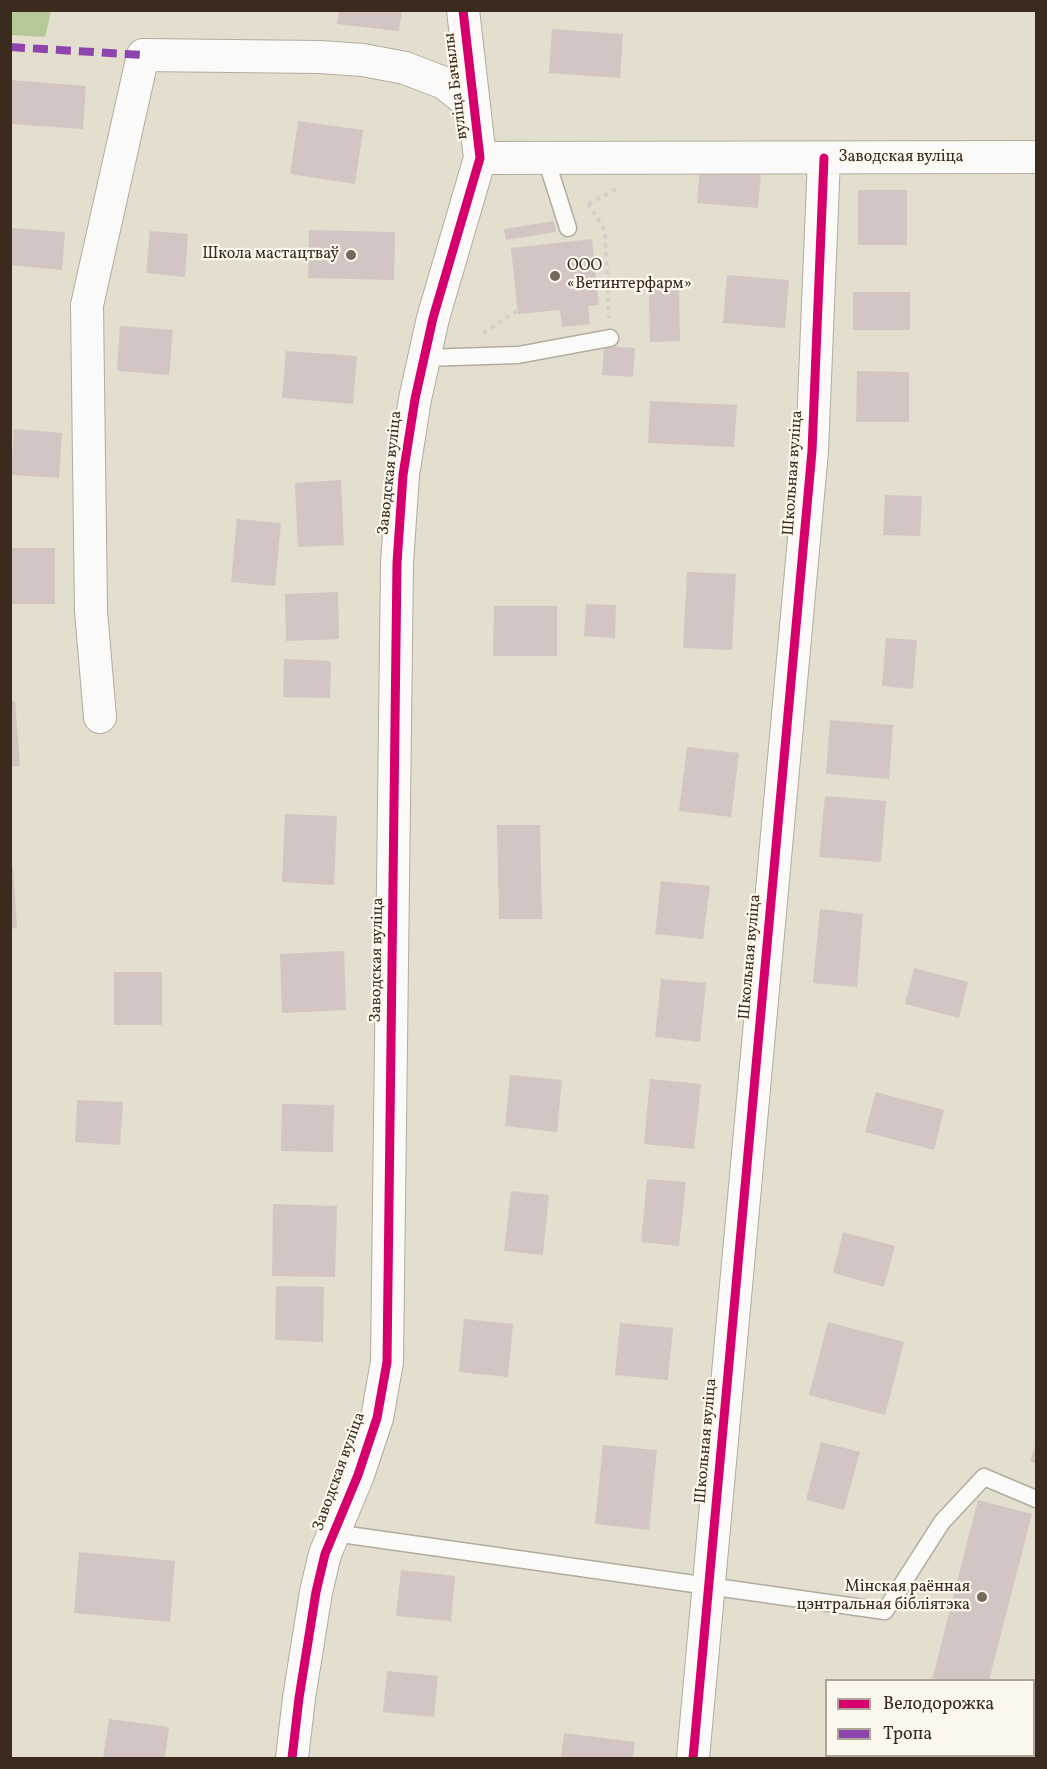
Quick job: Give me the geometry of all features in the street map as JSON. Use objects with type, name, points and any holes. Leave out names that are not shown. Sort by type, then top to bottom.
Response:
[{"type":"street","name":"вуліца Бачылы","points":[[463,10],[480,158]]},
{"type":"street","points":[[100,717],[91,611],[87,305],[143,55],[320,57],[363,60],[405,68],[444,83],[473,106]]},
{"type":"street","name":"Заводская вуліца","points":[[292,1758],[316,1592],[325,1554],[358,1474],[377,1418],[387,1362],[397,563],[403,475],[415,399],[433,318],[480,158],[1036,157]]},
{"type":"street","name":"Школьная вуліца","points":[[693,1758],[812,451],[824,158]]},
{"type":"lane","points":[[546,159],[568,228]]},
{"type":"lane","points":[[424,358],[518,355],[610,338]]},
{"type":"lane","points":[[334,1533],[885,1611],[942,1522],[984,1477],[1036,1499]]},
{"type":"path","points":[[579,207],[616,188],[617,178]]},
{"type":"path","points":[[588,203],[605,231],[610,338]]},
{"type":"green space","points":[[10,11],[51,11],[45,37],[11,35]]},
{"type":"building","points":[[339,10],[402,10],[399,31],[337,24]]},
{"type":"building","points":[[552,29],[623,34],[620,78],[549,73]]},
{"type":"building","points":[[10,80],[86,86],[83,129],[10,124]]},
{"type":"building","points":[[298,121],[363,130],[355,184],[290,174]]},
{"type":"building","points":[[700,168],[761,173],[758,208],[697,203]]},
{"type":"building","points":[[858,190],[907,190],[907,245],[858,245]]},
{"type":"building","points":[[554,221],[556,232],[506,240],[504,229]]},
{"type":"building","points":[[10,228],[65,232],[62,270],[10,265]]},
{"type":"building","name":"Школа мастацтваў","points":[[309,230],[395,232],[394,280],[308,278]]},
{"type":"building","points":[[150,231],[188,234],[185,277],[146,273]]},
{"type":"building","name":"ООО «Ветинтерфарм»","points":[[592,239],[599,305],[588,306],[590,324],[562,327],[560,310],[518,314],[511,248]]},
{"type":"building","points":[[727,275],[789,280],[785,328],[723,323]]},
{"type":"building","points":[[679,288],[680,341],[650,342],[649,289]]},
{"type":"building","points":[[853,292],[910,292],[910,330],[853,330]]},
{"type":"building","points":[[120,326],[173,330],[169,375],[117,371]]},
{"type":"building","points":[[604,346],[635,348],[633,377],[602,375]]},
{"type":"building","points":[[286,351],[357,356],[353,404],[282,398]]},
{"type":"building","points":[[857,371],[909,372],[909,422],[856,422]]},
{"type":"building","points":[[650,401],[737,405],[734,447],[648,443]]},
{"type":"building","points":[[14,429],[62,433],[59,478],[11,475]]},
{"type":"building","points":[[341,480],[344,545],[298,547],[295,483]]},
{"type":"building","points":[[885,495],[922,496],[920,536],[883,535]]},
{"type":"building","points":[[237,519],[281,523],[275,586],[231,582]]},
{"type":"building","points":[[10,548],[55,548],[55,604],[10,604]]},
{"type":"building","points":[[687,572],[736,574],[732,650],[683,648]]},
{"type":"building","points":[[338,592],[339,639],[286,641],[285,594]]},
{"type":"building","points":[[586,604],[616,605],[615,638],[584,636]]},
{"type":"building","points":[[494,606],[557,606],[557,656],[493,656]]},
{"type":"building","points":[[886,638],[917,640],[913,689],[882,686]]},
{"type":"building","points":[[284,659],[331,661],[330,698],[283,697]]},
{"type":"building","points":[[10,701],[15,701],[20,766],[10,767]]},
{"type":"building","points":[[830,720],[893,725],[889,779],[826,774]]},
{"type":"building","points":[[687,747],[739,753],[731,817],[679,811]]},
{"type":"building","points":[[825,796],[886,801],[881,862],[819,857]]},
{"type":"building","points":[[285,814],[337,816],[334,885],[282,882]]},
{"type":"building","points":[[497,825],[540,825],[542,919],[499,919]]},
{"type":"building","points":[[10,866],[13,866],[17,928],[10,929]]},
{"type":"building","points":[[661,881],[710,886],[703,939],[655,934]]},
{"type":"building","points":[[820,909],[863,914],[857,987],[813,983]]},
{"type":"building","points":[[344,951],[346,1010],[282,1013],[280,954]]},
{"type":"building","points":[[914,968],[968,982],[959,1018],[905,1004]]},
{"type":"building","points":[[114,972],[162,972],[162,1025],[114,1025]]},
{"type":"building","points":[[661,979],[706,983],[700,1042],[655,1037]]},
{"type":"building","points":[[510,1075],[562,1080],[557,1132],[505,1126]]},
{"type":"building","points":[[650,1079],[701,1084],[694,1149],[644,1144]]},
{"type":"building","points":[[876,1092],[944,1110],[934,1150],[865,1132]]},
{"type":"building","points":[[77,1100],[123,1102],[120,1145],[75,1142]]},
{"type":"building","points":[[282,1104],[334,1105],[333,1152],[281,1151]]},
{"type":"building","points":[[647,1179],[686,1182],[679,1246],[641,1242]]},
{"type":"building","points":[[511,1191],[549,1195],[543,1255],[504,1251]]},
{"type":"building","points":[[273,1204],[337,1206],[335,1277],[272,1276]]},
{"type":"building","points":[[843,1232],[895,1246],[884,1287],[833,1273]]},
{"type":"building","points":[[276,1286],[324,1287],[323,1342],[275,1340]]},
{"type":"building","points":[[464,1319],[513,1324],[508,1377],[459,1372]]},
{"type":"building","points":[[828,1322],[904,1342],[885,1415],[809,1395]]},
{"type":"building","points":[[620,1323],[673,1328],[668,1380],[615,1375]]},
{"type":"building","points":[[821,1442],[860,1452],[844,1510],[806,1500]]},
{"type":"building","points":[[1036,1443],[1036,1464],[1030,1461]]},
{"type":"building","points":[[603,1445],[657,1450],[649,1530],[595,1524]]},
{"type":"building","name":"Мінская раённая цэнтральная бібліятэка","points":[[978,1500],[1032,1514],[989,1679],[932,1679]]},
{"type":"building","points":[[79,1552],[175,1561],[170,1622],[74,1613]]},
{"type":"building","points":[[401,1570],[455,1576],[451,1621],[396,1616]]},
{"type":"building","points":[[387,1671],[438,1676],[434,1717],[383,1712]]},
{"type":"building","points":[[109,1719],[169,1727],[165,1758],[103,1758]]},
{"type":"building","points":[[564,1733],[635,1742],[633,1758],[561,1758]]},
{"type":"marked path","points":[[10,47],[143,55]]},
{"type":"cycle path","points":[[292,1758],[316,1592],[325,1554],[358,1475],[377,1418],[387,1362],[397,563],[403,475],[415,399],[433,318],[480,158],[463,10]]},
{"type":"cycle path","points":[[693,1758],[812,451],[824,158]]},
{"type":"place","name":"Школа мастацтваў","points":[[351,255]]},
{"type":"place","name":"ООО «Ветинтерфарм»","points":[[555,276]]},
{"type":"place","name":"Мінская раённая цэнтральная бібліятэка","points":[[982,1597]]}]
